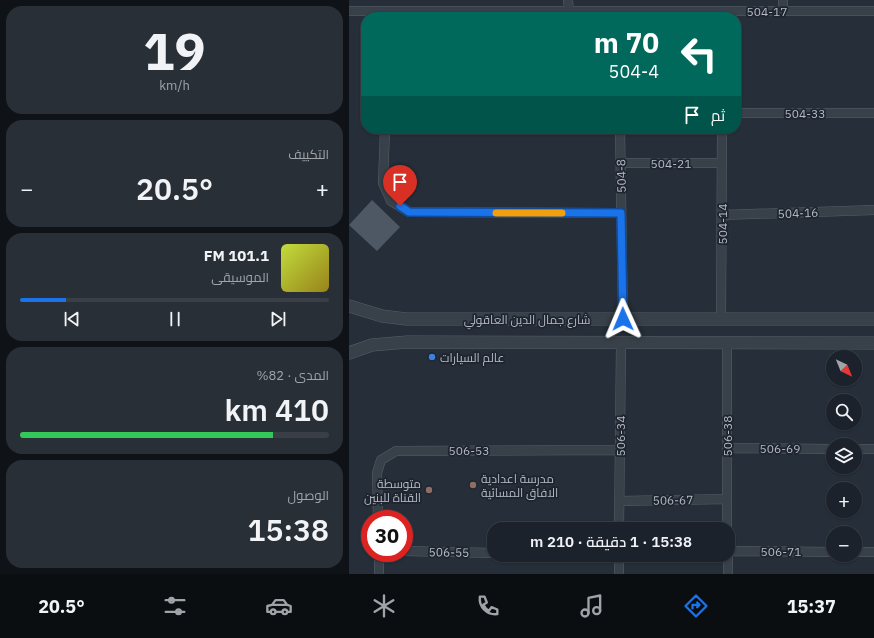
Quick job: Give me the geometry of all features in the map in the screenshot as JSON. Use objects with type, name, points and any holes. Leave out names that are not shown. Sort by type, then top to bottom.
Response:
[{"type":"street","points":[[568,0],[569,11]]},
{"type":"street","points":[[783,0],[783,11]]},
{"type":"street","name":"504-17","points":[[349,10],[369,12]]},
{"type":"street","name":"504-17","points":[[741,13],[874,10]]},
{"type":"street","name":"504-17","points":[[509,12],[586,12]]},
{"type":"street","name":"504-33","points":[[741,113],[874,113]]},
{"type":"street","points":[[385,134],[383,183],[391,201],[409,212],[621,213]]},
{"type":"street","name":"504-8","points":[[620,134],[623,319]]},
{"type":"street","name":"504-14","points":[[721,319],[722,134]]},
{"type":"street","name":"504-21","points":[[621,163],[722,163]]},
{"type":"street","name":"504-16","points":[[722,215],[874,210]]},
{"type":"street","name":"شارع جمال الدين العاقولي","points":[[349,306],[367,313],[397,319],[874,319]]},
{"type":"street","name":"شارع جمال الدين العاقولي","points":[[349,353],[372,346],[407,342],[874,343]]},
{"type":"street","name":"506-34","points":[[619,522],[621,342]]},
{"type":"street","name":"506-38","points":[[727,343],[727,522]]},
{"type":"street","name":"506-69","points":[[727,448],[826,449]]},
{"type":"street","points":[[862,449],[874,449]]},
{"type":"street","name":"506-53","points":[[378,510],[377,473],[381,460],[397,451],[620,450]]},
{"type":"street","name":"506-67","points":[[619,501],[727,499]]},
{"type":"street","name":"506-55","points":[[413,551],[487,553]]},
{"type":"street","name":"506-71","points":[[735,551],[826,552]]},
{"type":"street","points":[[862,552],[874,552]]},
{"type":"street","points":[[379,562],[379,574]]},
{"type":"street","points":[[619,562],[619,574]]},
{"type":"street","points":[[728,562],[728,574]]},
{"type":"building","points":[[372,200],[400,227],[377,251],[349,225]]},
{"type":"slow traffic","points":[[496,213],[562,213]]},
{"type":"place","name":"عالم السيارات","points":[[432,357]]},
{"type":"place","name":"مدرسة اعدادية الافاق المسائية","points":[[473,485]]},
{"type":"place","name":"متوسطة القناة للبنين","points":[[429,490]]},
{"type":"route","points":[[400,206],[409,212],[621,213],[623,319]]}]
